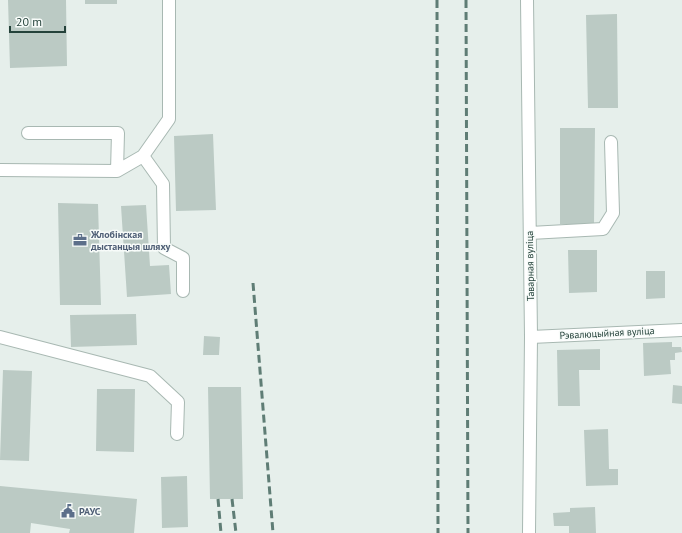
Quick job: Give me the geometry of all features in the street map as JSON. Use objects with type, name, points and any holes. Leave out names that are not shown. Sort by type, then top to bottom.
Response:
[{"type":"street","points":[[0,170],[118,171],[143,156],[169,120],[170,0]]},
{"type":"street","name":"Таварная вуліца","points":[[527,0],[531,337],[529,533]]},
{"type":"street","points":[[28,133],[118,133],[118,171]]},
{"type":"street","points":[[530,233],[604,230],[613,213],[611,142]]},
{"type":"street","points":[[143,156],[163,184],[164,248],[183,258],[183,291]]},
{"type":"street","name":"Рэвалюцыйная вуліца","points":[[531,337],[682,330]]},
{"type":"street","points":[[0,337],[150,376],[178,402],[177,434]]},
{"type":"building","points":[[8,0],[66,0],[67,66],[10,68]]},
{"type":"building","points":[[85,0],[117,0],[117,4],[85,4]]},
{"type":"building","points":[[617,14],[618,108],[588,108],[586,15]]},
{"type":"building","points":[[560,128],[595,128],[594,224],[560,224]]},
{"type":"building","points":[[213,134],[216,210],[176,211],[174,136]]},
{"type":"building","points":[[58,203],[98,204],[101,305],[60,305]]},
{"type":"building","points":[[146,205],[150,266],[169,265],[171,294],[127,297],[121,206]]},
{"type":"building","points":[[568,250],[597,250],[597,292],[569,293]]},
{"type":"building","points":[[646,271],[665,271],[665,298],[646,299]]},
{"type":"building","points":[[136,314],[137,345],[71,347],[70,315]]},
{"type":"building","points":[[204,336],[220,337],[219,355],[203,355]]},
{"type":"building","points":[[672,342],[672,347],[681,347],[682,352],[675,353],[675,360],[670,360],[671,374],[644,376],[643,343]]},
{"type":"building","points":[[600,349],[600,370],[579,370],[580,406],[558,406],[557,350]]},
{"type":"building","points":[[3,370],[32,371],[29,461],[0,460]]},
{"type":"building","points":[[673,385],[682,386],[682,404],[672,403]]},
{"type":"building","points":[[208,387],[241,387],[243,499],[210,499]]},
{"type":"building","points":[[97,389],[135,389],[134,452],[96,451]]},
{"type":"building","points":[[608,429],[609,469],[618,469],[618,485],[586,486],[584,430]]},
{"type":"building","points":[[187,476],[188,527],[162,528],[161,477]]},
{"type":"building","name":"РАУС","points":[[0,486],[137,499],[134,533],[69,533],[70,529],[31,523],[30,533],[0,533]]},
{"type":"building","points":[[595,507],[596,533],[569,533],[569,526],[554,526],[553,513],[570,512],[570,508]]},
{"type":"railway","points":[[437,0],[438,533]]},
{"type":"railway","points":[[466,0],[468,533]]},
{"type":"railway","points":[[253,283],[273,533]]},
{"type":"railway","points":[[218,499],[221,533]]},
{"type":"railway","points":[[232,499],[236,533]]},
{"type":"place","name":"Жлобінская дыстанцыя шляху","points":[[80,240]]},
{"type":"place","name":"РАУС","points":[[68,511]]}]
